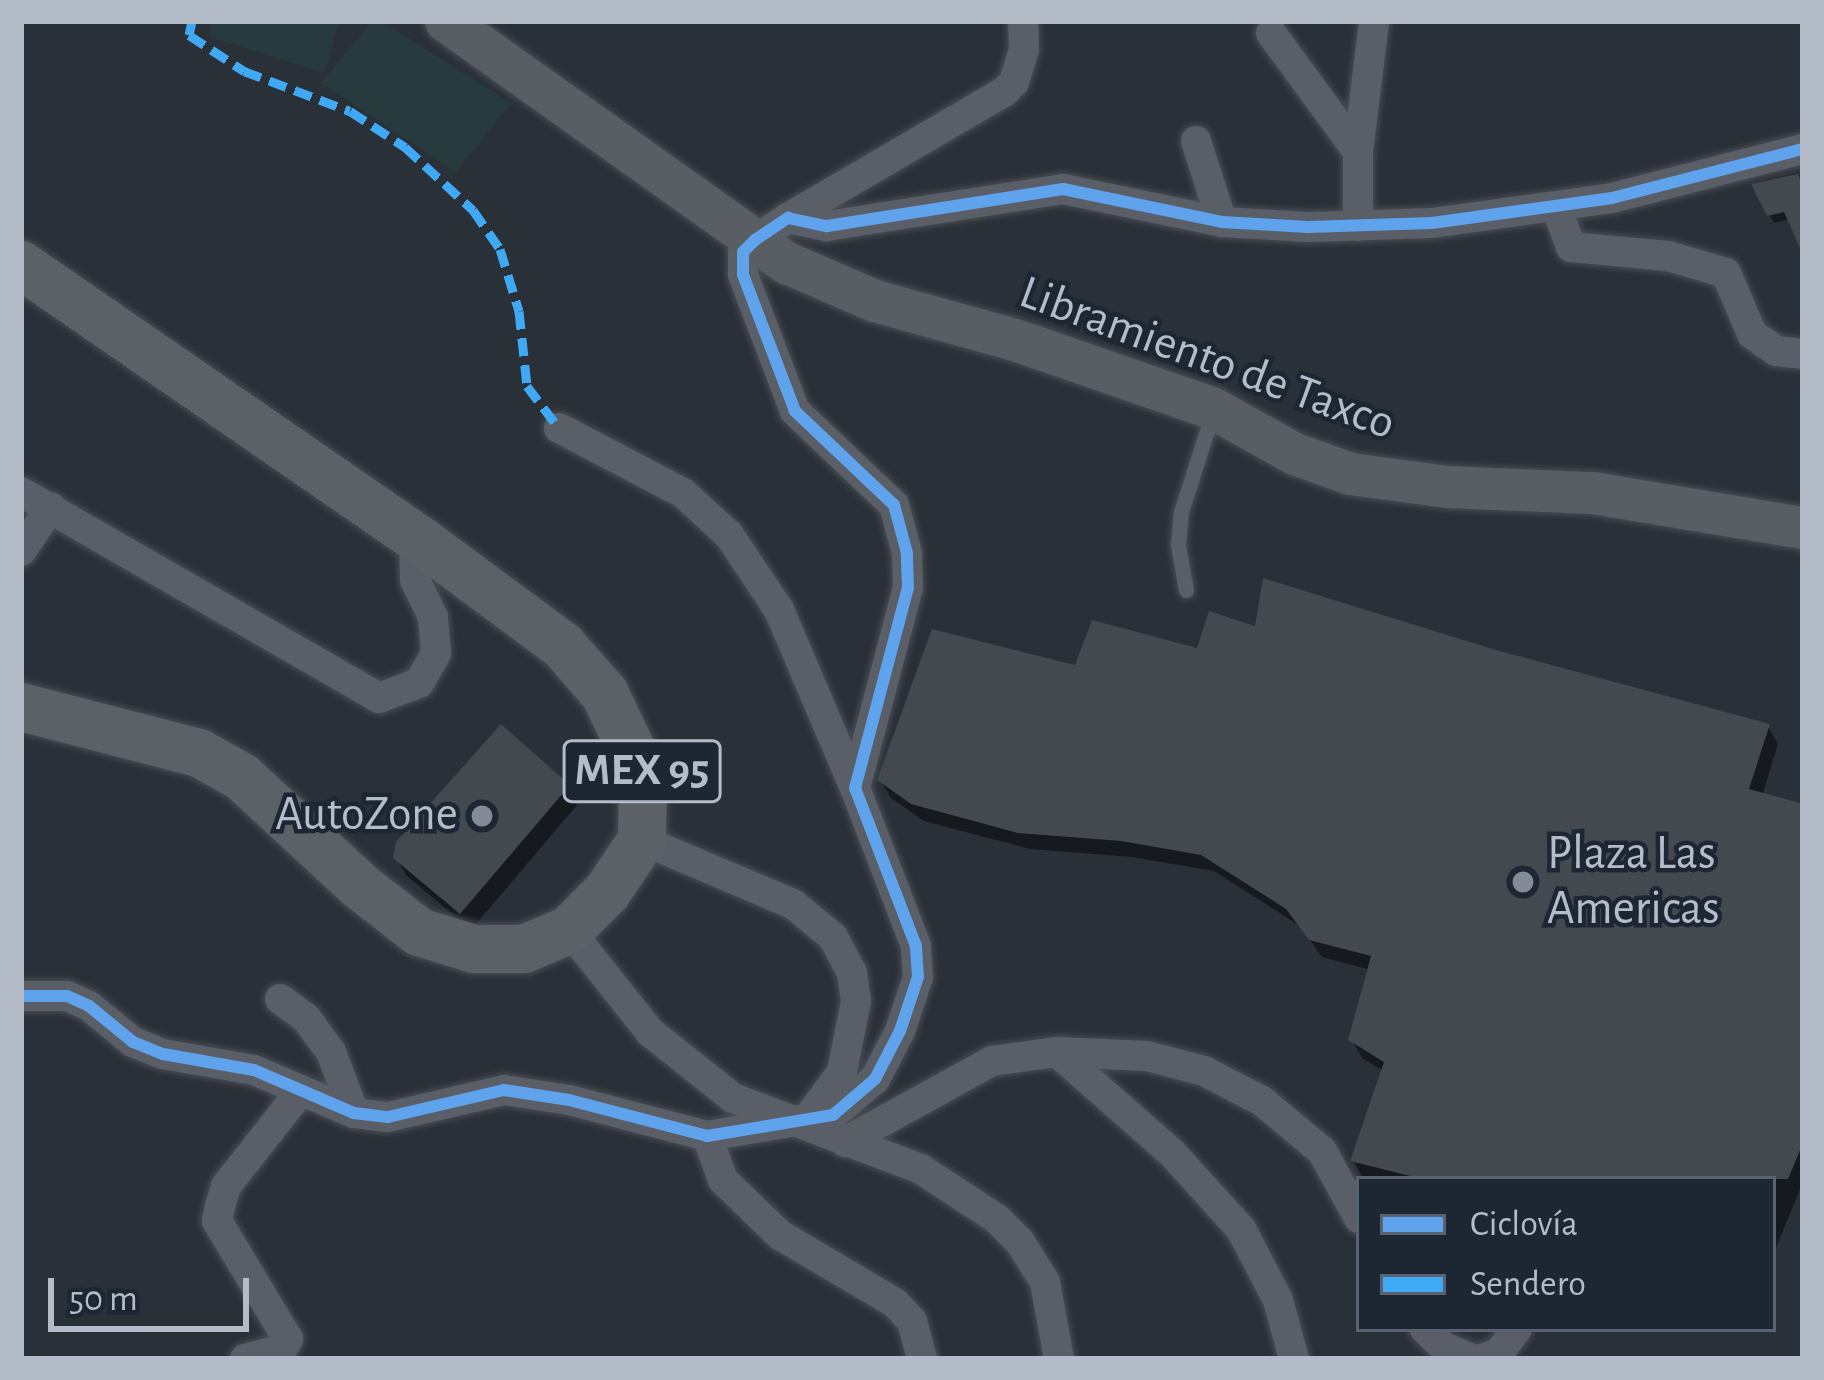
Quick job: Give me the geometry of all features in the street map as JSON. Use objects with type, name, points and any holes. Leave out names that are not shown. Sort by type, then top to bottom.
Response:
[{"type":"main road","name":"Libramiento de Taxco","points":[[446,21],[771,229],[787,263],[875,301],[1018,341],[1214,409],[1295,454],[1351,474],[1447,487],[1593,493],[1803,528]]},
{"type":"main road","name":"MEX 95","points":[[21,265],[414,536],[562,646],[605,694],[643,774],[642,840],[607,892],[569,931],[524,949],[474,949],[419,932],[360,886],[242,777],[199,753],[21,707]]},
{"type":"street","points":[[855,788],[908,588],[907,554],[894,505],[795,411],[743,275],[743,252],[771,229],[1004,92],[1014,82],[1024,49],[1023,21]]},
{"type":"street","points":[[1358,226],[1358,152],[1374,21]]},
{"type":"street","points":[[1271,33],[1358,152]]},
{"type":"street","points":[[1196,141],[1222,222]]},
{"type":"street","points":[[771,229],[827,226],[1063,189],[1222,222],[1358,226],[1556,207],[1803,149]]},
{"type":"street","points":[[1556,207],[1571,247],[1668,256],[1726,273],[1752,334],[1776,351],[1803,354]]},
{"type":"street","points":[[21,996],[67,996],[89,1006],[133,1042],[163,1054],[254,1070],[353,1113],[388,1117],[504,1090],[569,1100],[707,1136],[833,1115],[864,1094],[900,1030],[918,977],[916,946],[779,610],[729,535],[683,493],[559,428]]},
{"type":"street","points":[[21,492],[380,698],[419,683],[436,653],[433,617],[415,580],[414,536]]},
{"type":"street","points":[[21,550],[51,507]]},
{"type":"street","points":[[642,840],[793,904],[833,938],[852,973],[856,1001],[842,1072],[795,1119]]},
{"type":"street","points":[[569,931],[671,1053],[733,1098],[921,1169],[958,1191],[1021,1242],[1045,1282],[1059,1359]]},
{"type":"street","points":[[280,999],[306,1018],[331,1052],[353,1113]]},
{"type":"street","points":[[845,1142],[992,1061],[1057,1052],[1147,1056],[1204,1071],[1262,1101],[1322,1151],[1356,1212]]},
{"type":"street","points":[[1057,1052],[1172,1153],[1241,1229],[1278,1300],[1294,1359]]},
{"type":"street","points":[[245,1359],[283,1349],[288,1339],[217,1221],[226,1186],[300,1092]]},
{"type":"street","points":[[707,1136],[723,1180],[780,1235],[896,1303],[912,1321],[922,1359]]},
{"type":"street","points":[[1427,1332],[1445,1348],[1477,1359],[1498,1354],[1515,1332]]},
{"type":"lane","points":[[1186,590],[1178,545],[1181,512],[1214,409]]},
{"type":"green space","points":[[212,21],[339,21],[325,73],[209,37]]},
{"type":"green space","points":[[372,21],[381,21],[511,103],[456,172],[321,83]]},
{"type":"building","points":[[1798,174],[1803,188],[1803,255],[1784,212],[1767,216],[1751,184]]},
{"type":"building","name":"Plaza Las Americas","points":[[1263,578],[1496,650],[1770,724],[1749,789],[1803,804],[1803,1143],[1788,1179],[1410,1176],[1350,1161],[1384,1062],[1348,1040],[1371,956],[1309,940],[1286,909],[1201,855],[1121,841],[1018,833],[911,804],[877,780],[932,629],[1075,665],[1092,620],[1197,648],[1209,611],[1255,626]]},
{"type":"building","name":"AutoZone","points":[[501,724],[570,785],[460,914],[393,858],[396,842]]},
{"type":"marked path","points":[[192,21],[189,35],[244,71],[350,111],[405,147],[473,210],[500,249],[519,311],[527,386],[559,428]]},
{"type":"cycle path","points":[[21,996],[67,996],[89,1006],[133,1042],[163,1054],[254,1070],[354,1113],[388,1117],[504,1090],[569,1100],[707,1136],[833,1115],[875,1079],[900,1031],[918,977],[916,946],[855,788],[908,588],[907,553],[894,505],[795,411],[743,275],[743,252],[755,240],[788,218],[827,226],[1063,189],[1222,222],[1308,227],[1432,223],[1612,198],[1803,149]]},
{"type":"place","name":"AutoZone","points":[[482,816]]},
{"type":"place","name":"Plaza Las Americas","points":[[1523,882]]}]
